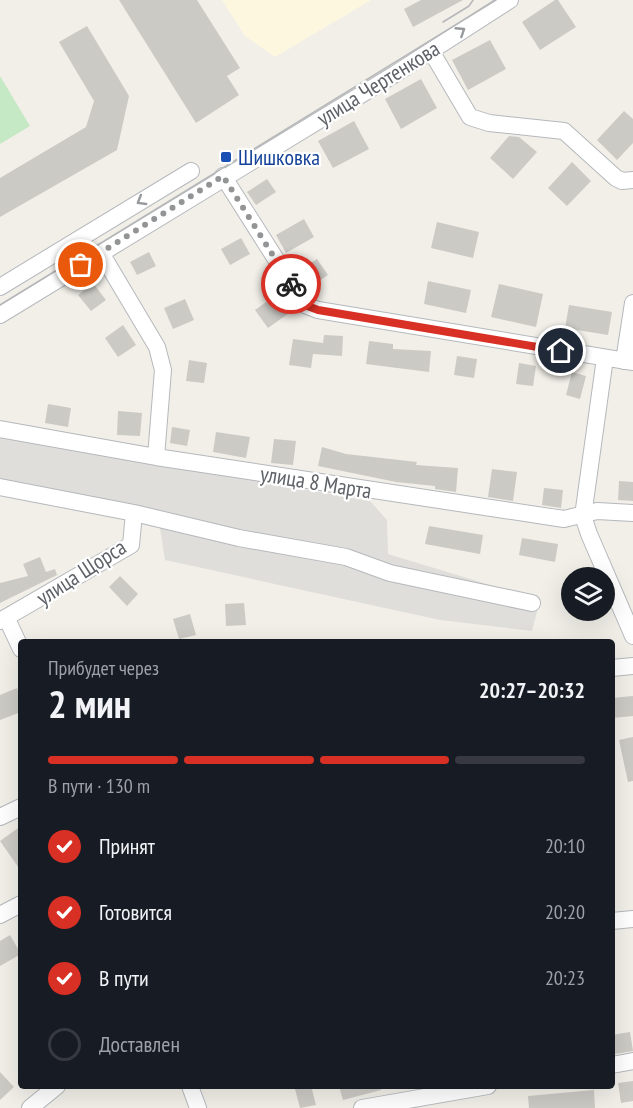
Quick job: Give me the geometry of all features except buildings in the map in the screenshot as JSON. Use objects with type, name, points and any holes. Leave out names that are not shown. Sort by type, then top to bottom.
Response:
[{"type":"street","name":"улица Чертенкова","points":[[0,315],[223,176],[431,51],[510,0]]},
{"type":"street","points":[[431,51],[470,117],[489,123],[564,131],[616,178],[622,181],[633,180]]},
{"type":"street","points":[[0,287],[191,171]]},
{"type":"street","points":[[223,176],[305,305],[318,310],[629,361],[633,303]]},
{"type":"street","points":[[101,253],[157,347],[163,369],[156,457]]},
{"type":"street","points":[[605,358],[583,516],[588,534],[633,636]]},
{"type":"street","name":"улица 8 Марта","points":[[0,429],[156,457],[564,519],[597,511],[633,513]]},
{"type":"street","points":[[0,487],[134,513],[239,538],[346,557],[390,573],[532,603]]},
{"type":"street","name":"улица Щорса","points":[[18,644],[3,620],[110,555],[131,546],[134,513]]},
{"type":"street","points":[[615,668],[633,666]]},
{"type":"street","points":[[0,817],[18,808]]},
{"type":"street","points":[[0,915],[18,906]]},
{"type":"street","points":[[615,921],[633,919]]},
{"type":"street","points":[[615,1064],[633,1061]]},
{"type":"street","points":[[30,1108],[53,1089]]},
{"type":"street","points":[[191,1089],[198,1108]]},
{"type":"street","points":[[362,1108],[471,1089]]},
{"type":"shaded area","points":[[222,0],[371,0],[275,57],[245,36]]},
{"type":"shaded area","points":[[0,435],[370,501],[387,520],[388,554],[540,600],[532,631],[440,620],[165,560],[158,515],[0,483]]},
{"type":"green space","points":[[0,76],[30,126],[0,144]]},
{"type":"tram line","points":[[443,22],[469,6],[473,0]]},
{"type":"tram line","points":[[0,305],[496,0]]},
{"type":"way so far","points":[[81,265],[223,176],[291,284]]},
{"type":"place","name":"Шишковка","points":[[226,157]]},
{"type":"route","points":[[291,284],[305,305],[318,310],[561,351]]}]
